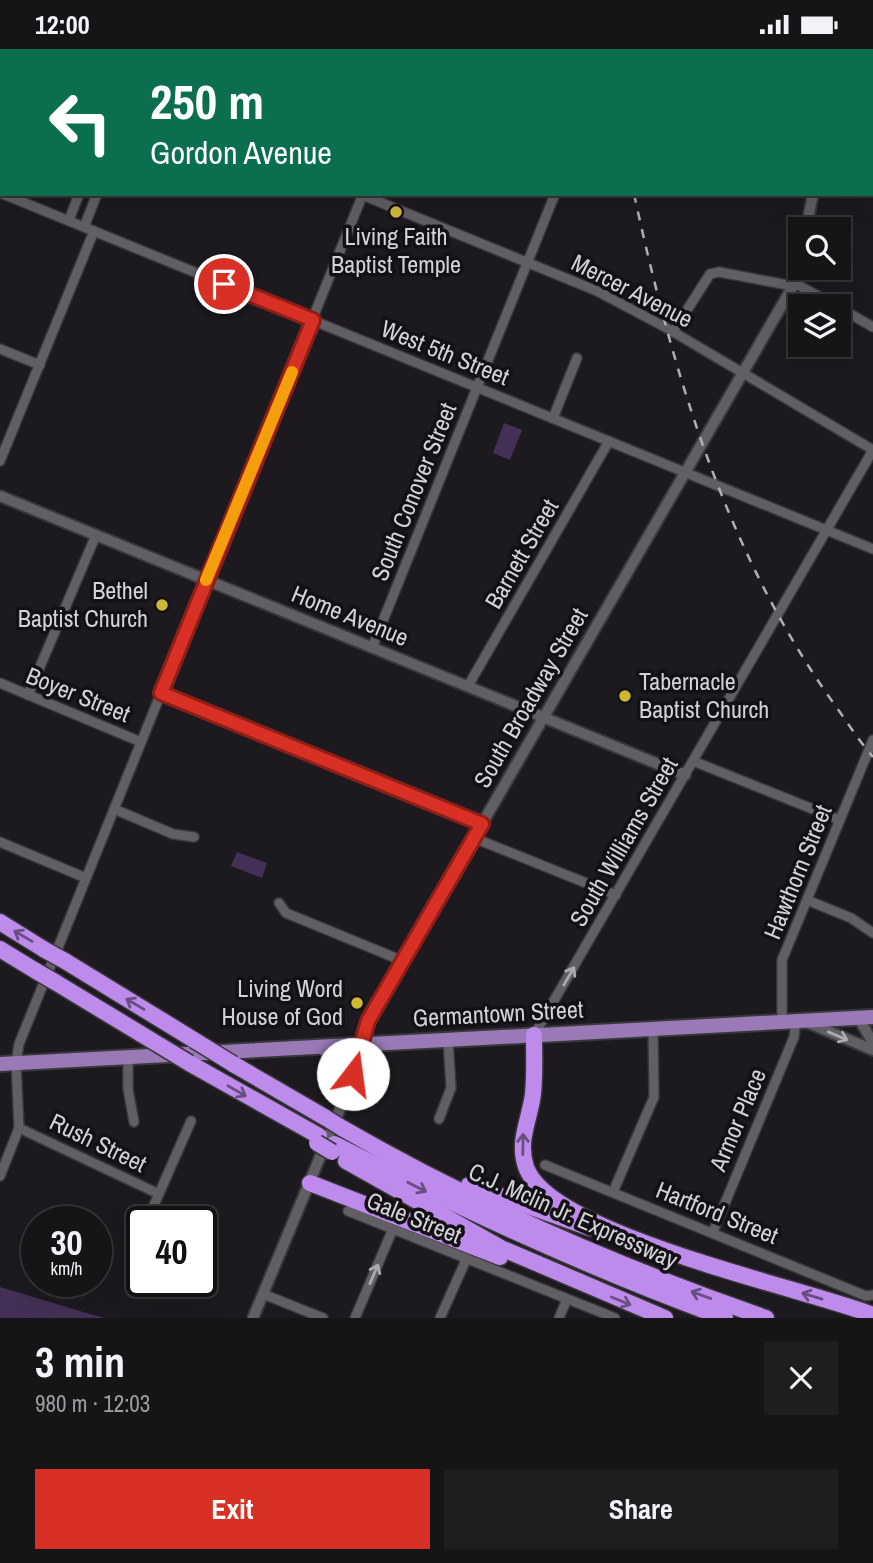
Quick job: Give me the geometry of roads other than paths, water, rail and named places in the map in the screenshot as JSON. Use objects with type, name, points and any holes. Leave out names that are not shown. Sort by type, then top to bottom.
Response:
[{"type":"highway","points":[[0,922],[233,1064],[368,1142],[505,1201],[584,1227],[643,1241]]},
{"type":"highway","points":[[0,949],[286,1119],[446,1219],[578,1283],[665,1318]]},
{"type":"highway","points":[[534,1035],[534,1085],[522,1139],[528,1172],[538,1187],[585,1218],[643,1241],[763,1281],[869,1312]]},
{"type":"highway","name":"C.J. Mclin Jr. Expressway","points":[[368,1142],[413,1169],[545,1232],[663,1281],[766,1318]]},
{"type":"highway","name":"C.J. Mclin Jr. Expressway","points":[[326,1144],[586,1265],[725,1318]]},
{"type":"highway","points":[[310,1183],[535,1271],[578,1283]]},
{"type":"main road","name":"Germantown Street","points":[[0,1064],[866,1017]]},
{"type":"main road","points":[[320,1048],[341,1056],[349,1085]]},
{"type":"street","name":"West 5th Street","points":[[7,196],[873,549]]},
{"type":"street","points":[[69,220],[78,196]]},
{"type":"street","points":[[84,227],[96,196]]},
{"type":"street","points":[[0,1176],[19,1128],[16,1063],[19,1044],[362,196]]},
{"type":"street","name":"Mercer Avenue","points":[[364,196],[597,291],[673,332],[873,450]]},
{"type":"street","name":"South Conover Street","points":[[372,648],[554,196]]},
{"type":"street","points":[[808,217],[813,196]]},
{"type":"street","points":[[0,461],[94,231]]},
{"type":"street","points":[[673,332],[710,274],[719,272],[794,284],[813,294]]},
{"type":"street","name":"South Broadway Street","points":[[254,1318],[349,1085],[365,1028],[687,473],[795,280]]},
{"type":"street","points":[[851,314],[873,327]]},
{"type":"street","points":[[0,349],[40,365]]},
{"type":"street","points":[[553,418],[577,358]]},
{"type":"street","name":"Barnett Street","points":[[468,686],[609,441]]},
{"type":"street","name":"South Williams Street","points":[[534,1035],[873,450]]},
{"type":"street","name":"Home Avenue","points":[[0,496],[685,775]]},
{"type":"street","points":[[28,695],[96,535]]},
{"type":"street","name":"Boyer Street","points":[[0,684],[141,741]]},
{"type":"street","points":[[161,693],[482,824]]},
{"type":"street","name":"Hawthorn Street","points":[[794,1021],[782,960],[873,740]]},
{"type":"street","points":[[694,761],[840,820]]},
{"type":"street","points":[[114,809],[173,834],[194,837]]},
{"type":"street","points":[[474,838],[616,895]]},
{"type":"street","points":[[0,842],[86,878]]},
{"type":"street","points":[[807,900],[850,918],[873,933]]},
{"type":"street","points":[[279,903],[286,913],[403,961]]},
{"type":"street","points":[[866,1017],[873,1043]]},
{"type":"street","points":[[794,1021],[873,1050]]},
{"type":"street","name":"Armor Place","points":[[713,1232],[794,1037],[794,1021]]},
{"type":"street","points":[[613,1192],[655,1091],[653,1029]]},
{"type":"street","points":[[439,1119],[451,1089],[448,1040]]},
{"type":"street","points":[[128,1056],[128,1090],[134,1122]]},
{"type":"street","points":[[154,1206],[191,1121]]},
{"type":"street","name":"Rush Street","points":[[19,1128],[159,1194]]},
{"type":"street","name":"Hartford Street","points":[[545,1165],[866,1296],[873,1295]]},
{"type":"street","name":"Gale Street","points":[[348,1211],[567,1299]]},
{"type":"street","points":[[355,1318],[393,1231]]},
{"type":"street","points":[[440,1318],[466,1260]]},
{"type":"street","points":[[263,1294],[323,1318]]},
{"type":"street","points":[[559,1318],[567,1299],[615,1318]]},
{"type":"railway","points":[[634,196],[666,327],[686,393],[733,521],[761,583],[794,643],[873,757]]},
{"type":"place","name":"Living Faith Baptist Temple","points":[[396,212]]},
{"type":"place","name":"Bethel Baptist Church","points":[[162,605]]},
{"type":"place","name":"Tabernacle Baptist Church","points":[[625,696]]},
{"type":"place","name":"Living Word House of God","points":[[357,1003]]}]
